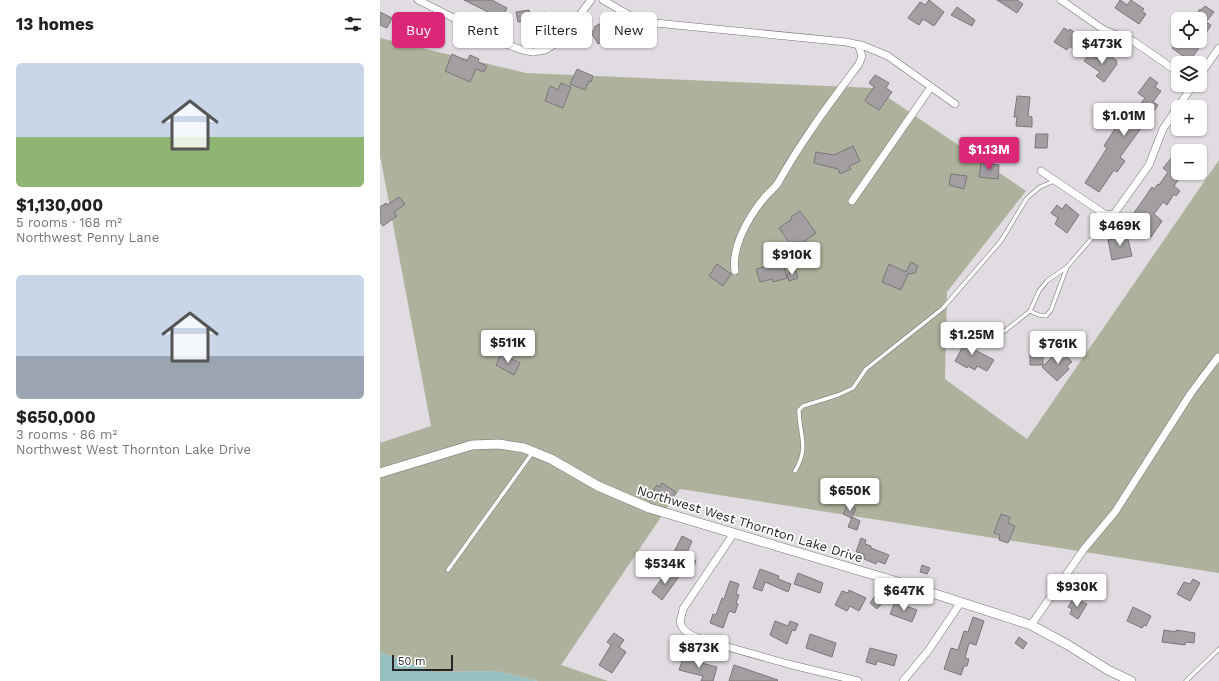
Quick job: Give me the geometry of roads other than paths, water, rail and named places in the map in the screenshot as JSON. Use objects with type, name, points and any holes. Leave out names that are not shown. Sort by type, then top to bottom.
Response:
[{"type":"street","points":[[418,0],[503,43],[522,50],[533,52],[545,50],[561,40],[591,0]]},
{"type":"street","points":[[603,0],[629,15],[655,23],[858,44],[888,56],[955,104]]},
{"type":"street","points":[[1061,0],[1104,30],[1133,41],[1171,67]]},
{"type":"street","points":[[735,271],[736,250],[746,227],[764,197],[777,185],[786,166],[859,64],[862,56],[858,44]]},
{"type":"street","points":[[1207,65],[1219,48]]},
{"type":"street","points":[[852,201],[931,87]]},
{"type":"street","points":[[1042,171],[1106,215],[1111,216],[1116,212],[1149,164],[1163,129],[1188,92]]},
{"type":"street","points":[[1031,625],[1084,549],[1116,512],[1191,393],[1218,357]]},
{"type":"street","name":"Northwest West Thornton Lake Drive","points":[[380,473],[472,445],[507,444],[534,451],[627,499],[1031,625],[1068,645],[1108,670],[1131,681]]},
{"type":"street","points":[[734,533],[683,609],[680,622],[684,630],[703,640],[788,664],[858,681]]},
{"type":"street","points":[[903,681],[912,673],[961,602]]},
{"type":"lane","points":[[795,471],[802,460],[804,450],[799,410],[803,406],[838,395],[853,388],[866,369],[943,308],[1001,241],[1027,198],[1040,188],[1055,180]]},
{"type":"lane","points":[[994,337],[1006,330],[1030,311],[1039,291],[1047,281],[1067,267],[1111,216]]},
{"type":"lane","points":[[1030,311],[1046,316],[1051,310],[1067,267]]},
{"type":"lane","points":[[448,570],[534,451]]},
{"type":"lane","points":[[1186,681],[1219,649]]},
{"type":"water","points":[[380,652],[433,672],[497,671],[538,681],[380,681]]}]
